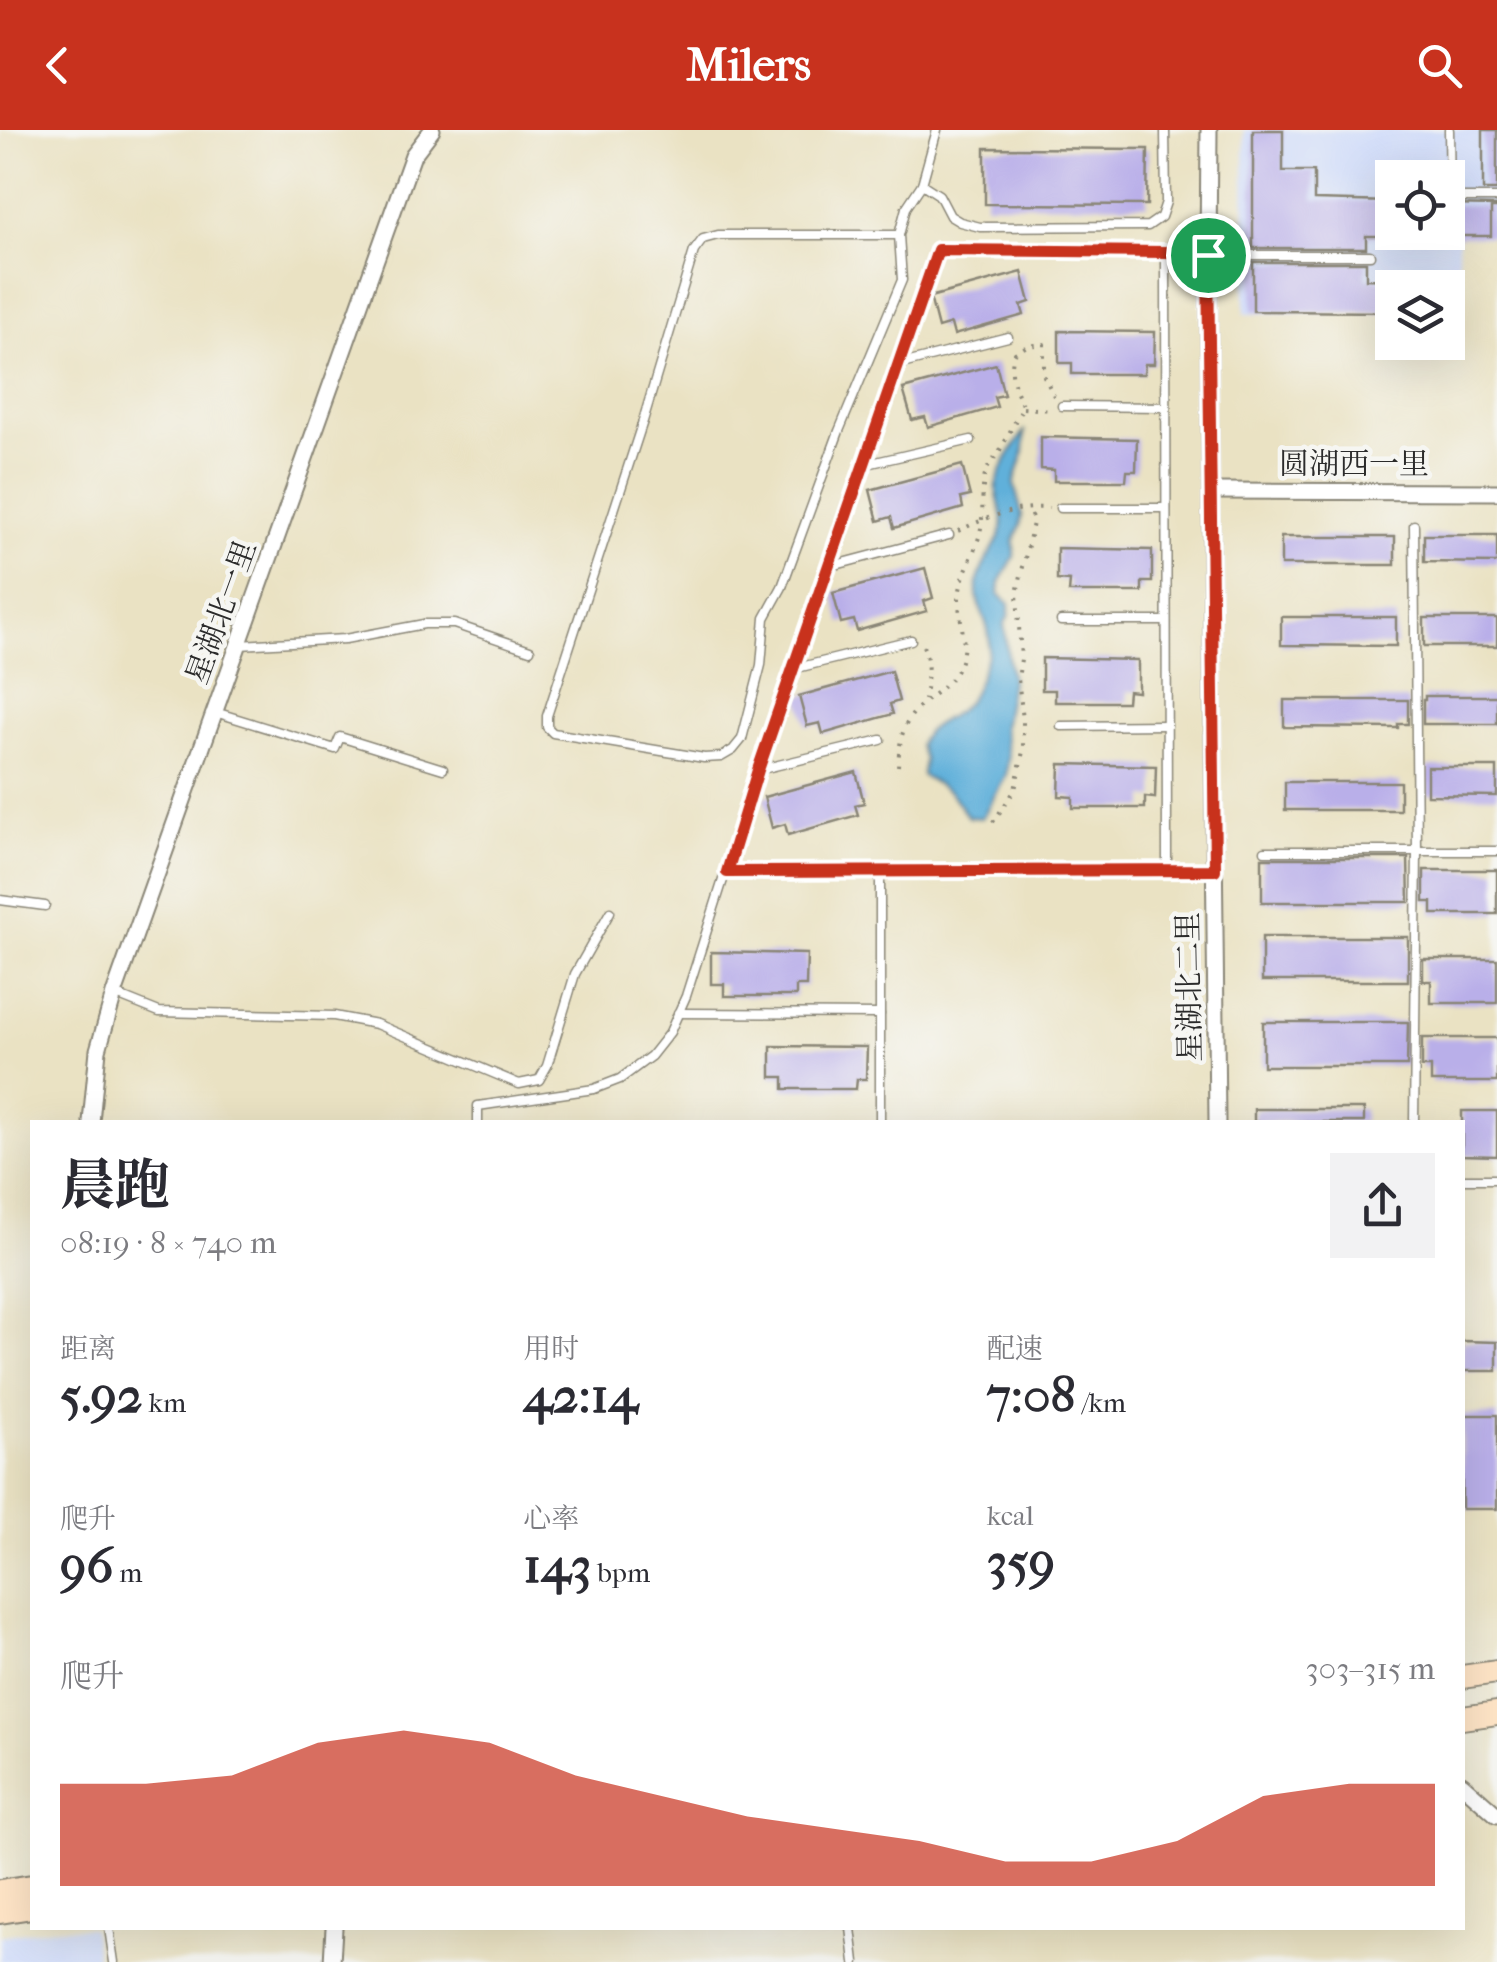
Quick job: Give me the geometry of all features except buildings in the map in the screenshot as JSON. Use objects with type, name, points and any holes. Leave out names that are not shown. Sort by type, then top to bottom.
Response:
[{"type":"main road","points":[[1465,1676],[1497,1672]]},
{"type":"main road","points":[[1465,1718],[1497,1714]]},
{"type":"main road","points":[[0,1891],[30,1886]]},
{"type":"main road","points":[[0,1912],[30,1908]]},
{"type":"street","name":"星湖北一里","points":[[91,1120],[98,1050],[114,994],[413,155],[432,130]]},
{"type":"street","name":"星湖北二里","points":[[1209,130],[1218,1120]]},
{"type":"street","name":"圆湖西一里","points":[[1211,492],[1497,492]]},
{"type":"street","points":[[1465,1787],[1497,1815]]},
{"type":"street","points":[[332,1962],[334,1930]]},
{"type":"lane","points":[[899,235],[718,234],[703,239],[694,251],[643,422],[546,716],[546,727],[553,733],[704,758],[722,757],[742,739],[761,665],[765,618],[782,587],[839,432],[902,280],[899,235],[906,208],[922,184],[937,130]]},
{"type":"lane","points":[[922,184],[939,194],[950,216],[980,227],[1148,226],[1162,217],[1166,202],[1165,130]]},
{"type":"lane","points":[[1449,130],[1450,198],[1497,198]]},
{"type":"lane","points":[[478,1120],[478,1106],[594,1089],[620,1079],[650,1056],[670,1032],[938,250],[1370,256]]},
{"type":"lane","points":[[1166,252],[1167,870]]},
{"type":"lane","points":[[898,365],[1008,337]]},
{"type":"lane","points":[[1062,406],[1165,408]]},
{"type":"lane","points":[[863,465],[971,440]]},
{"type":"lane","points":[[1060,508],[1166,508]]},
{"type":"lane","points":[[1414,525],[1414,1120]]},
{"type":"lane","points":[[828,567],[949,536]]},
{"type":"lane","points":[[1061,621],[1166,621]]},
{"type":"lane","points":[[239,644],[345,639],[424,624],[454,624],[530,650]]},
{"type":"lane","points":[[793,668],[911,640]]},
{"type":"lane","points":[[215,712],[335,749],[340,737],[443,769]]},
{"type":"lane","points":[[1061,726],[1167,725]]},
{"type":"lane","points":[[758,770],[881,740]]},
{"type":"lane","points":[[1265,851],[1497,851]]},
{"type":"lane","points":[[727,872],[1215,870]]},
{"type":"lane","points":[[880,871],[880,1120]]},
{"type":"lane","points":[[0,900],[45,906]]},
{"type":"lane","points":[[114,994],[159,1012],[334,1016],[376,1024],[519,1084],[540,1080],[575,974],[610,912]]},
{"type":"lane","points":[[678,1012],[880,1014]]},
{"type":"lane","points":[[1465,1179],[1497,1179]]},
{"type":"lane","points":[[109,1930],[114,1962]]},
{"type":"lane","points":[[851,1930],[855,1962]]},
{"type":"path","points":[[898,766],[908,718],[946,686],[959,668],[964,647],[959,603],[962,582],[979,537],[986,469],[1023,408],[1010,364],[1015,352],[1044,344],[1044,376],[1062,406],[1050,411],[1023,408]]},
{"type":"path","points":[[993,822],[1015,790],[1022,751],[1018,593],[1033,523],[1029,507]]},
{"type":"path","points":[[949,536],[996,514],[1029,507],[1060,508]]},
{"type":"path","points":[[911,640],[922,644],[926,654],[924,704]]},
{"type":"shaded area","points":[[1244,130],[1497,130],[1497,237],[1465,236],[1465,160],[1375,160],[1375,250],[1458,250],[1458,270],[1375,270],[1375,312],[1245,313]]},
{"type":"shaded area","points":[[41,1930],[92,1930],[97,1962],[0,1962],[0,1936]]},
{"type":"water","points":[[1025,430],[1024,452],[1014,484],[1022,514],[1020,528],[1014,541],[1014,557],[1000,582],[999,594],[1009,603],[1009,616],[1004,624],[1011,681],[1003,728],[1008,757],[1006,776],[982,818],[968,817],[950,792],[922,775],[924,760],[919,745],[933,726],[968,701],[983,668],[989,635],[977,596],[978,580],[1002,526],[998,479]]},
{"type":"route","points":[[938,250],[1208,255],[1215,870],[727,872],[758,770],[938,250]]}]
